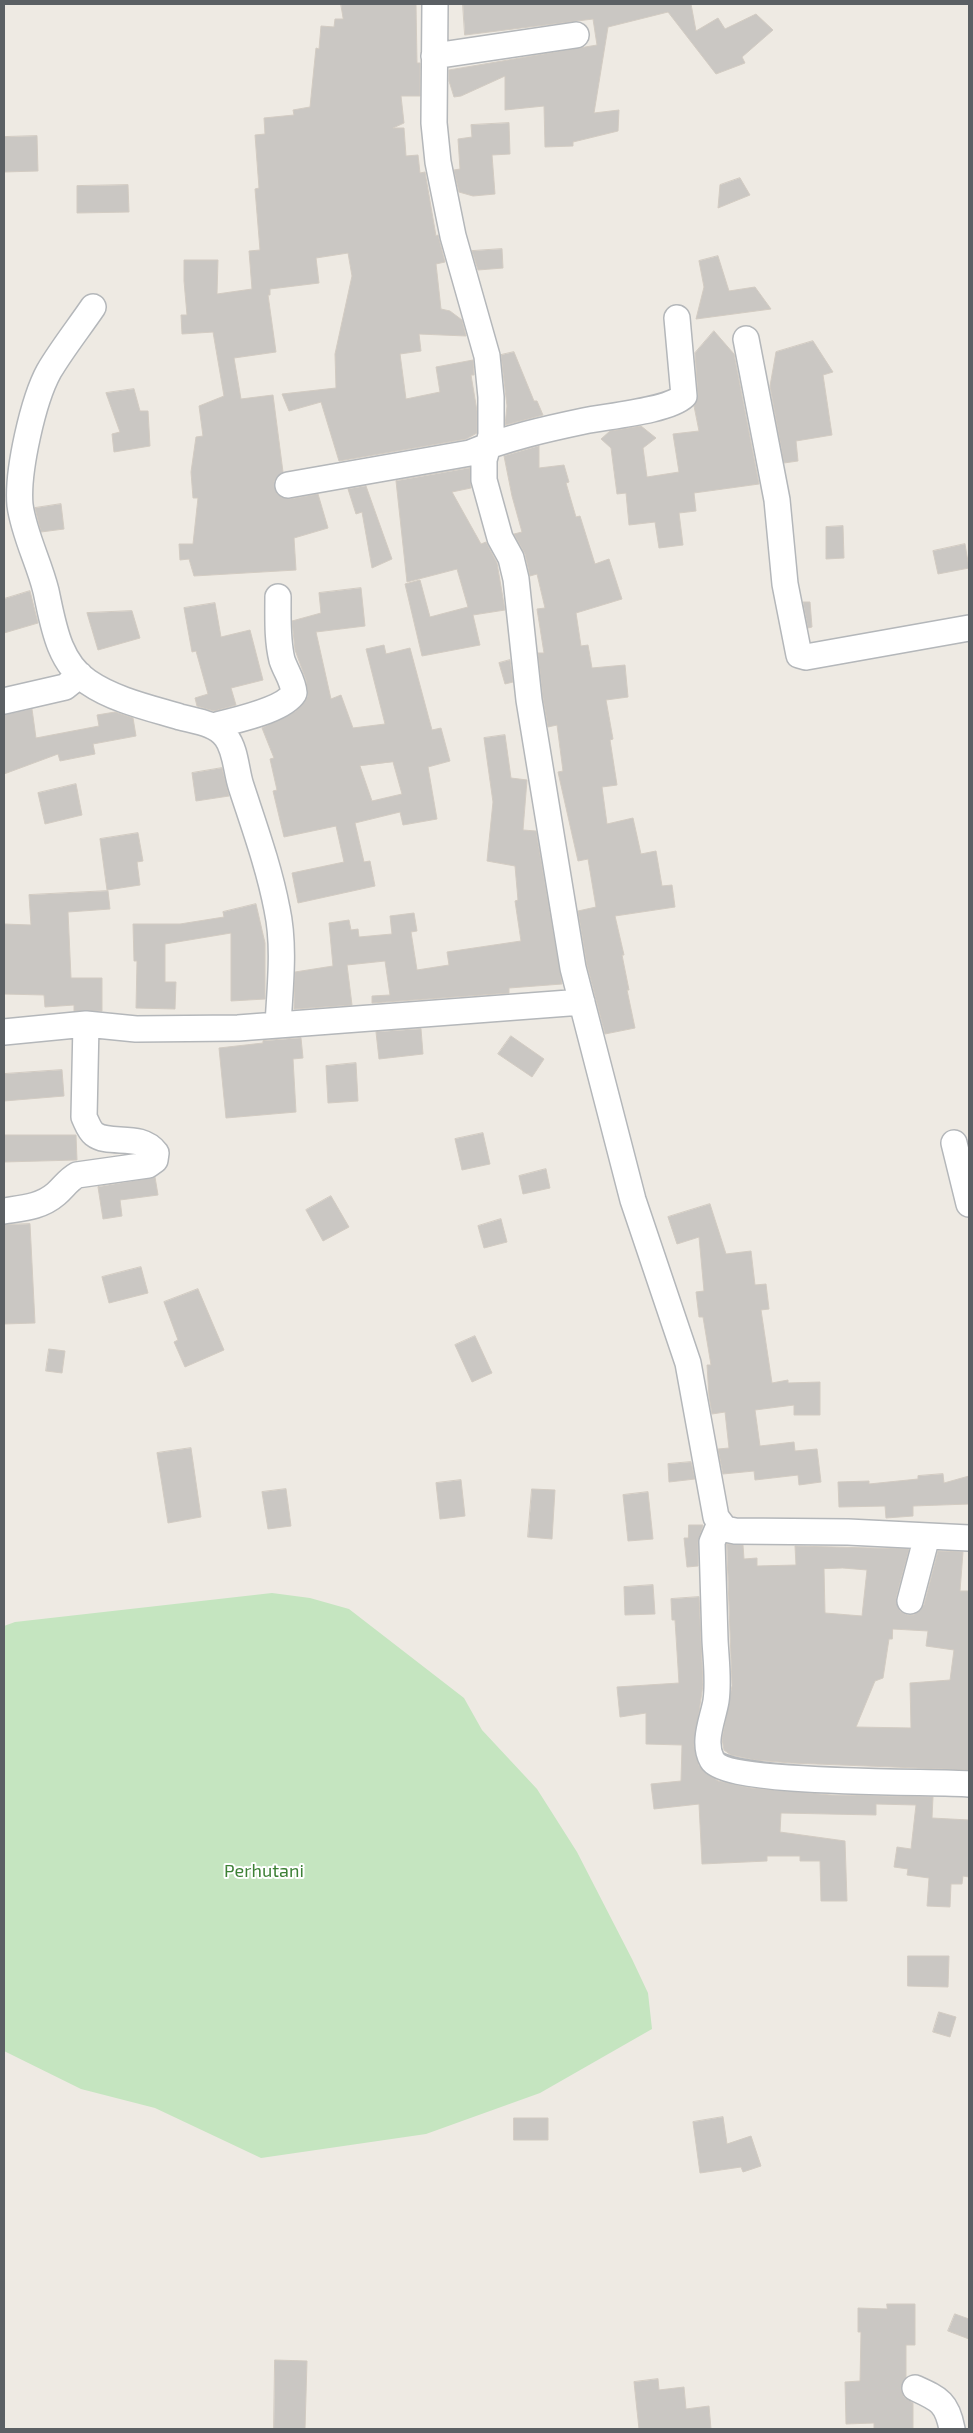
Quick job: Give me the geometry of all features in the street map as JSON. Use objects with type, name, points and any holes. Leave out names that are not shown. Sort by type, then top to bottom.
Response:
[{"type":"street","points":[[434,4],[434,124],[438,162],[453,236],[488,356],[491,435],[484,460],[484,480],[500,538],[511,558],[516,579],[529,700],[573,968],[633,1200],[688,1363],[713,1505],[720,1523],[725,1528],[735,1531],[848,1532],[969,1538]]},
{"type":"street","points":[[434,56],[576,35]]},
{"type":"street","points":[[93,308],[49,372],[39,396],[22,464],[20,503],[26,531],[43,579],[56,634],[65,656],[80,674],[88,682],[126,700],[214,726],[226,736],[232,749],[237,774],[278,911],[281,971],[278,1025]]},
{"type":"street","points":[[288,485],[470,453],[488,446],[583,422],[667,405],[679,400],[684,396],[684,386],[680,367],[677,318]]},
{"type":"street","points":[[746,339],[777,500],[785,584],[799,655],[806,657],[969,628]]},
{"type":"street","points":[[214,726],[265,711],[290,700],[294,694],[290,677],[282,660],[278,637],[278,597]]},
{"type":"street","points":[[4,701],[65,687],[80,674]]},
{"type":"street","points":[[4,1032],[86,1024],[136,1029],[238,1028],[582,1002]]},
{"type":"street","points":[[4,1211],[33,1207],[47,1201],[67,1181],[77,1175],[148,1166],[155,1160],[156,1153],[152,1147],[142,1143],[96,1136],[90,1130],[84,1118],[86,1024]]},
{"type":"street","points":[[954,1143],[969,1204]]},
{"type":"street","points":[[720,1523],[712,1542],[717,1675],[716,1700],[708,1745],[711,1759],[716,1765],[731,1770],[824,1781],[969,1784]]},
{"type":"street","points":[[910,1601],[927,1536]]},
{"type":"street","points":[[916,2388],[937,2398],[942,2403],[946,2408],[952,2429]]},
{"type":"green space","name":"Perhutani","points":[[272,1593],[310,1598],[349,1609],[464,1698],[482,1730],[537,1789],[577,1852],[648,1993],[652,2029],[540,2093],[426,2134],[261,2158],[155,2108],[81,2089],[4,2051],[4,1626],[15,1622]]},
{"type":"building","points":[[341,4],[416,4],[417,63],[420,63],[420,96],[401,96],[404,123],[393,128],[404,128],[406,156],[418,155],[420,173],[425,172],[436,236],[438,235],[445,262],[436,264],[441,309],[450,311],[462,320],[466,336],[419,334],[421,351],[400,354],[406,399],[440,392],[436,367],[473,360],[474,375],[471,375],[477,411],[477,433],[466,439],[339,461],[321,402],[289,411],[282,394],[336,388],[335,354],[352,276],[348,253],[316,258],[319,283],[270,289],[270,295],[268,295],[276,352],[234,358],[241,399],[273,395],[283,472],[274,481],[277,494],[283,498],[290,499],[318,494],[328,528],[294,538],[296,570],[194,576],[189,559],[180,560],[179,544],[193,544],[198,498],[193,498],[191,472],[196,437],[203,436],[199,406],[224,396],[213,332],[182,334],[181,315],[187,315],[184,260],[218,260],[217,294],[252,289],[249,251],[260,250],[255,189],[259,188],[255,135],[265,134],[264,118],[294,115],[293,110],[310,107],[316,48],[319,49],[321,26],[334,27],[335,19],[343,19]]},
{"type":"building","points":[[463,4],[691,4],[696,31],[718,18],[725,29],[756,14],[773,30],[742,57],[745,63],[716,74],[668,12],[608,27],[594,113],[619,110],[618,131],[573,142],[573,146],[545,147],[544,106],[505,110],[505,76],[461,96],[454,97],[449,81],[449,70],[597,45],[593,19],[465,35]]},
{"type":"building","points":[[509,123],[510,154],[492,155],[495,194],[473,196],[459,192],[454,170],[460,169],[458,139],[472,137],[471,125]]},
{"type":"building","points":[[37,136],[38,171],[4,172],[4,137]]},
{"type":"building","points":[[740,178],[750,195],[718,208],[720,185]]},
{"type":"building","points":[[128,185],[129,212],[77,213],[77,186]]},
{"type":"building","points":[[502,249],[503,268],[478,270],[472,251]]},
{"type":"building","points":[[718,256],[729,291],[755,287],[771,309],[696,319],[704,287],[699,261]]},
{"type":"building","points":[[714,331],[734,354],[759,484],[694,493],[696,511],[679,513],[683,545],[659,548],[655,522],[629,525],[626,493],[617,494],[611,448],[601,439],[610,431],[641,426],[656,438],[643,448],[647,477],[679,472],[673,434],[699,431],[694,406],[698,395],[695,353]]},
{"type":"building","points":[[813,341],[833,372],[823,375],[832,435],[796,441],[798,461],[784,463],[770,386],[776,352]]},
{"type":"building","points":[[514,352],[534,401],[537,401],[543,415],[505,425],[507,406],[501,355]]},
{"type":"building","points":[[134,389],[140,411],[148,411],[150,446],[114,452],[112,434],[120,432],[106,393]]},
{"type":"building","points":[[539,446],[539,468],[564,465],[569,482],[566,483],[576,517],[580,516],[595,564],[609,559],[622,599],[576,613],[581,646],[588,645],[592,668],[625,665],[628,697],[606,700],[613,739],[610,740],[617,785],[602,787],[607,824],[633,818],[641,854],[656,851],[662,886],[672,885],[675,907],[615,916],[624,955],[622,955],[629,990],[627,990],[635,1028],[605,1034],[587,965],[578,911],[596,907],[588,859],[578,861],[558,772],[563,771],[557,725],[548,727],[543,698],[538,653],[544,653],[537,609],[545,608],[537,574],[530,576],[525,554],[514,534],[522,532],[504,456]]},
{"type":"building","points":[[470,468],[471,488],[452,492],[481,544],[486,542],[497,563],[505,610],[473,615],[480,645],[422,656],[405,584],[420,580],[430,617],[468,607],[457,569],[407,582],[396,481]]},
{"type":"building","points":[[366,486],[392,559],[372,568],[362,512],[356,514],[348,489]]},
{"type":"building","points":[[61,504],[64,529],[41,532],[35,508]]},
{"type":"building","points":[[843,526],[844,558],[826,559],[826,527]]},
{"type":"building","points":[[965,544],[969,568],[938,574],[933,551]]},
{"type":"building","points":[[361,588],[365,626],[316,632],[331,699],[341,695],[353,728],[385,724],[366,649],[384,645],[386,654],[410,648],[432,730],[441,728],[450,761],[428,767],[437,819],[403,825],[400,812],[355,823],[364,862],[370,861],[375,886],[298,903],[292,873],[344,862],[336,826],[284,837],[273,791],[277,790],[270,759],[274,758],[262,728],[296,711],[308,697],[306,680],[295,650],[292,621],[321,613],[319,593]],"holes":[[[393,762],[402,794],[372,801],[360,766]]]},
{"type":"building","points":[[30,591],[38,623],[4,633],[4,599]]},
{"type":"building","points":[[803,602],[810,602],[812,627],[808,628]]},
{"type":"building","points":[[215,603],[221,637],[250,630],[263,680],[231,688],[236,705],[214,711],[197,706],[195,698],[208,694],[196,651],[192,652],[184,608]]},
{"type":"building","points":[[132,611],[140,638],[98,650],[87,613]]},
{"type":"building","points":[[510,660],[513,682],[505,684],[499,663]]},
{"type":"building","points":[[32,709],[36,738],[99,726],[97,715],[115,712],[133,718],[136,736],[93,744],[95,754],[60,761],[58,754],[4,774],[4,715]]},
{"type":"building","points":[[505,735],[511,778],[527,780],[523,830],[536,831],[562,984],[509,988],[509,993],[372,1003],[372,996],[390,995],[385,961],[347,965],[352,1005],[294,1009],[295,972],[333,966],[329,923],[349,920],[351,930],[358,929],[359,937],[392,934],[390,916],[414,913],[417,931],[411,932],[417,970],[449,965],[447,952],[521,941],[515,901],[518,900],[515,866],[487,861],[493,802],[484,738]]},
{"type":"building","points":[[222,768],[229,796],[196,801],[192,773]]},
{"type":"building","points":[[76,784],[82,815],[45,824],[38,793]]},
{"type":"building","points":[[138,833],[143,861],[137,862],[140,885],[107,890],[100,839]]},
{"type":"building","points":[[108,891],[110,909],[68,912],[71,978],[102,978],[102,1011],[74,1011],[74,1005],[45,1007],[44,995],[4,994],[4,924],[31,925],[29,895]]},
{"type":"building","points":[[256,904],[265,943],[265,999],[231,1001],[231,933],[165,944],[165,982],[176,982],[175,1009],[136,1008],[137,961],[134,961],[133,924],[180,924],[224,917],[223,912]]},
{"type":"building","points":[[421,1029],[423,1054],[379,1059],[376,1032]]},
{"type":"building","points":[[511,1036],[544,1059],[532,1077],[498,1054]]},
{"type":"building","points":[[301,1038],[303,1058],[293,1059],[296,1112],[226,1118],[219,1048],[263,1043],[263,1041]]},
{"type":"building","points":[[356,1063],[358,1101],[328,1103],[326,1066]]},
{"type":"building","points":[[62,1070],[64,1096],[4,1101],[4,1074]]},
{"type":"building","points":[[483,1133],[490,1164],[462,1170],[455,1139]]},
{"type":"building","points":[[4,1135],[76,1135],[77,1160],[4,1162]]},
{"type":"building","points":[[546,1169],[550,1188],[523,1194],[519,1176]]},
{"type":"building","points":[[155,1177],[158,1195],[120,1200],[122,1216],[103,1219],[98,1187]]},
{"type":"building","points":[[331,1196],[349,1227],[323,1241],[306,1210]]},
{"type":"building","points":[[710,1204],[726,1254],[751,1251],[755,1285],[766,1284],[769,1309],[761,1310],[772,1383],[788,1380],[788,1383],[820,1382],[820,1415],[794,1415],[794,1405],[755,1410],[760,1446],[794,1442],[795,1451],[817,1449],[821,1482],[799,1485],[798,1475],[755,1480],[754,1471],[723,1474],[718,1449],[729,1448],[725,1412],[712,1414],[709,1396],[707,1365],[711,1365],[703,1317],[699,1317],[696,1292],[704,1291],[699,1237],[677,1244],[668,1217]]},
{"type":"building","points":[[501,1219],[507,1242],[484,1248],[478,1226]]},
{"type":"building","points":[[30,1224],[35,1323],[4,1324],[4,1225]]},
{"type":"building","points":[[141,1267],[148,1293],[109,1303],[102,1277]]},
{"type":"building","points":[[198,1289],[224,1350],[185,1367],[174,1342],[178,1340],[164,1302]]},
{"type":"building","points":[[475,1336],[492,1373],[472,1382],[455,1345]]},
{"type":"building","points":[[49,1349],[65,1351],[62,1373],[46,1371]]},
{"type":"building","points":[[191,1448],[201,1517],[168,1523],[157,1453]]},
{"type":"building","points":[[691,1462],[695,1479],[669,1482],[668,1464]]},
{"type":"building","points":[[943,1474],[944,1483],[969,1476],[969,1504],[913,1506],[913,1516],[886,1518],[885,1506],[839,1507],[838,1482],[869,1481],[869,1484],[918,1479],[918,1476]]},
{"type":"building","points":[[461,1480],[465,1516],[440,1519],[436,1483]]},
{"type":"building","points":[[286,1489],[291,1526],[268,1529],[262,1492]]},
{"type":"building","points":[[532,1489],[555,1490],[552,1539],[528,1537]]},
{"type":"building","points":[[648,1492],[653,1539],[628,1541],[623,1495]]},
{"type":"building","points":[[689,1525],[703,1525],[698,1542],[698,1566],[687,1567],[684,1538],[688,1538]]},
{"type":"building","points":[[727,1544],[743,1545],[744,1559],[757,1558],[757,1566],[796,1565],[795,1546],[909,1549],[896,1598],[900,1611],[907,1615],[914,1615],[924,1605],[938,1551],[963,1552],[960,1591],[969,1591],[969,1770],[791,1763],[755,1760],[731,1755],[724,1750],[722,1739],[732,1686]],"holes":[[[824,1569],[867,1570],[862,1616],[825,1613]],[[893,1629],[928,1631],[926,1646],[954,1650],[950,1680],[910,1683],[911,1728],[856,1727],[875,1681],[883,1678],[889,1639],[892,1639]]]},
{"type":"building","points":[[653,1585],[655,1614],[625,1615],[624,1587]]},
{"type":"building","points":[[699,1597],[703,1685],[694,1746],[699,1766],[718,1781],[751,1788],[831,1795],[933,1797],[932,1818],[969,1820],[969,1877],[963,1876],[962,1884],[951,1884],[950,1907],[927,1906],[929,1878],[907,1875],[908,1869],[894,1867],[897,1847],[911,1849],[916,1805],[876,1804],[876,1815],[781,1813],[780,1832],[845,1841],[847,1901],[821,1901],[820,1861],[800,1861],[800,1856],[767,1856],[767,1861],[702,1864],[699,1804],[654,1809],[651,1784],[681,1781],[682,1745],[646,1744],[646,1713],[620,1717],[617,1687],[679,1683],[675,1620],[672,1620],[671,1599]]},
{"type":"building","points":[[908,1956],[949,1956],[948,1987],[908,1986]]},
{"type":"building","points":[[939,2012],[956,2017],[950,2037],[933,2032]]},
{"type":"building","points":[[723,2117],[727,2144],[751,2136],[761,2166],[743,2172],[741,2167],[700,2173],[693,2122]]},
{"type":"building","points":[[514,2118],[548,2118],[548,2140],[514,2140]]},
{"type":"building","points":[[887,2304],[915,2304],[915,2345],[906,2345],[906,2378],[901,2389],[904,2397],[913,2403],[913,2429],[874,2429],[874,2423],[846,2424],[845,2382],[860,2381],[861,2332],[858,2332],[858,2308],[887,2309]]},
{"type":"building","points":[[955,2314],[969,2319],[969,2339],[948,2331]]},
{"type":"building","points":[[275,2360],[307,2361],[305,2429],[274,2429]]},
{"type":"building","points":[[658,2379],[659,2390],[684,2387],[686,2409],[709,2406],[711,2429],[639,2429],[634,2382]]}]
